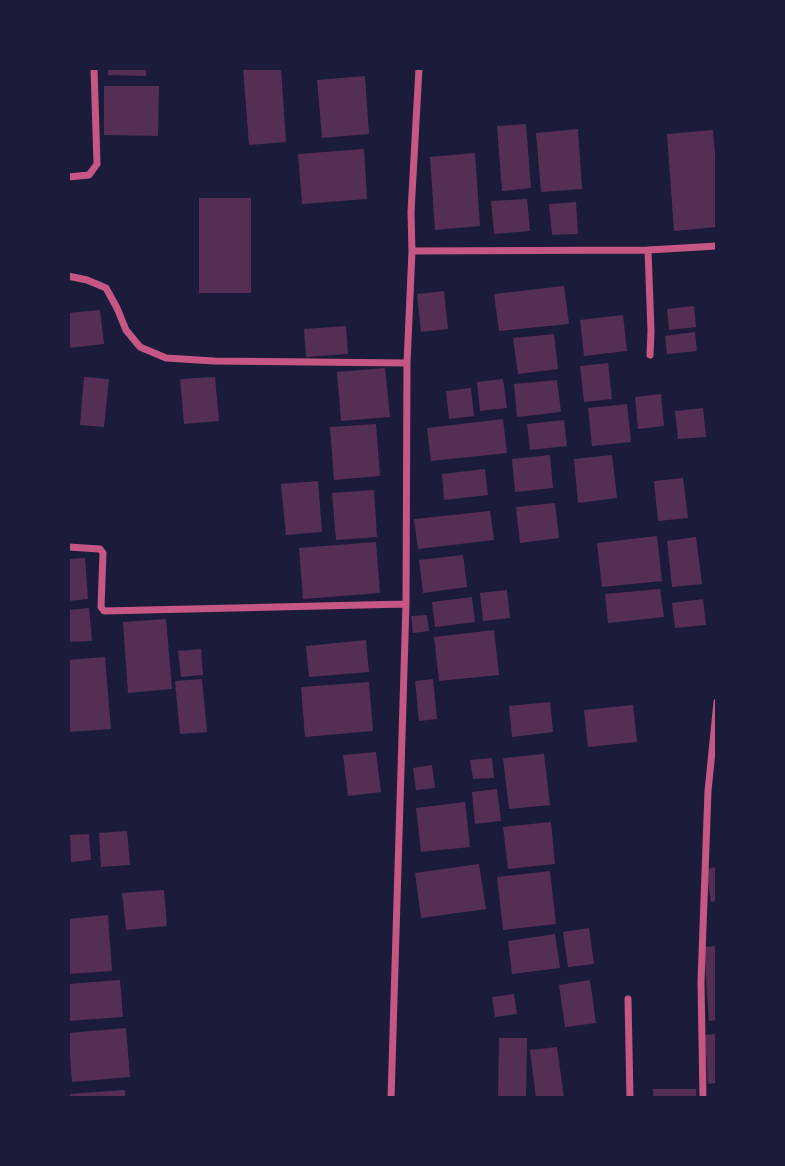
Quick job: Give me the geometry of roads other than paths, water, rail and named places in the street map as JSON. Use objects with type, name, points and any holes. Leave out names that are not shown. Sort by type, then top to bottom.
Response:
[{"type":"street","points":[[68,177],[89,175],[97,164],[94,68]]},
{"type":"street","points":[[391,1098],[406,604],[411,212],[419,68]]},
{"type":"street","points":[[412,251],[648,250],[717,246]]},
{"type":"street","points":[[648,250],[650,355]]},
{"type":"street","points":[[68,276],[106,288],[126,330],[140,347],[166,358],[407,363]]},
{"type":"street","points":[[68,547],[100,549],[103,553],[101,607],[104,611],[406,604]]},
{"type":"street","points":[[703,1098],[701,982],[708,790],[717,702]]},
{"type":"street","points":[[628,999],[631,1098]]}]
